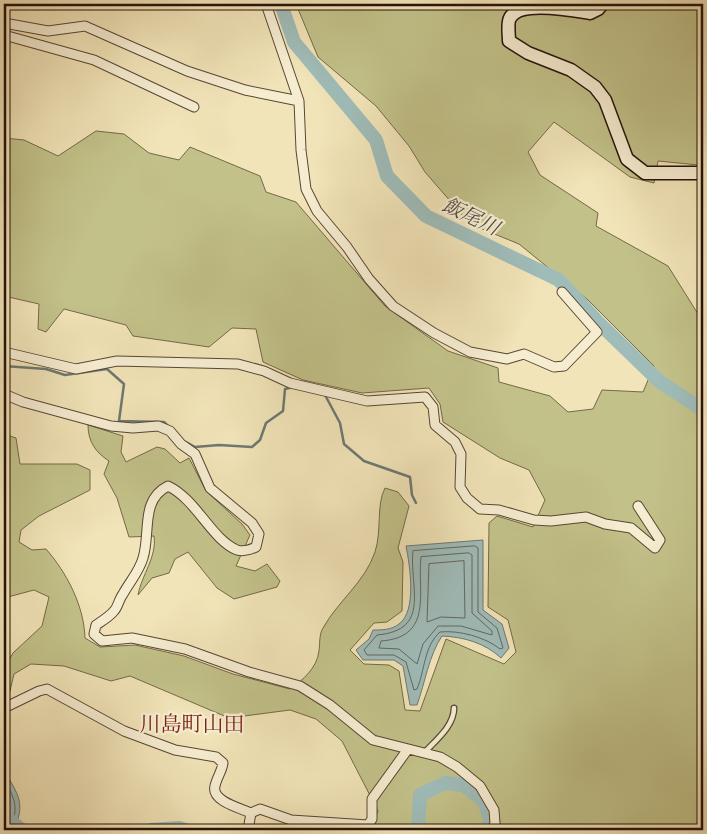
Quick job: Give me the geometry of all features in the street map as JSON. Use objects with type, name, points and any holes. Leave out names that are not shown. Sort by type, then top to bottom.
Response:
[{"type":"main road","points":[[602,4],[598,9],[590,13],[535,7],[514,12],[509,20],[509,41],[528,52],[571,70],[595,87],[605,100],[627,159],[645,173],[703,173]]},
{"type":"street","points":[[266,4],[299,101],[301,150],[306,189],[317,211],[393,306],[434,333],[470,352],[507,359],[524,354],[554,367],[564,366],[597,332],[562,292]]},
{"type":"street","points":[[4,23],[48,31],[85,26],[188,71],[246,90],[299,101]]},
{"type":"street","points":[[4,35],[94,60],[194,107]]},
{"type":"street","points":[[4,352],[76,369],[117,361],[238,364],[264,371],[290,383],[368,401],[425,397],[433,407],[435,425],[455,442],[461,454],[460,487],[467,498],[480,509],[499,510],[534,520],[551,521],[586,517],[604,524],[631,528],[655,548],[660,540],[638,506]]},
{"type":"street","points":[[4,394],[23,402],[111,426],[133,428],[158,426],[170,431],[181,444],[195,454],[210,488],[252,523],[259,534],[256,547],[249,551],[237,550],[224,541],[181,491],[168,486],[160,490],[155,495],[148,512],[144,556],[138,572],[122,595],[115,611],[96,625],[94,634],[102,641],[132,638],[185,649],[249,672],[300,686],[330,704],[373,740],[440,757],[457,767],[480,786],[494,810],[495,824],[492,830]]},
{"type":"street","points":[[4,708],[39,691],[48,689],[124,731],[175,750],[216,756],[223,763],[214,787],[216,794],[221,800],[251,813],[260,809],[291,820],[368,825],[372,819],[372,799],[408,749]]},
{"type":"street","points":[[248,830],[251,813]]},
{"type":"lane","points":[[424,753],[449,725],[454,714],[454,708]]},
{"type":"shaded area","points":[[296,4],[703,4],[703,193],[698,165],[658,161],[654,183],[630,177],[554,122],[528,152],[540,175],[598,213],[596,226],[668,266],[703,322],[703,830],[370,830],[378,811],[342,741],[316,719],[290,710],[229,718],[130,676],[111,681],[64,666],[31,664],[14,674],[9,695],[4,697],[4,669],[13,653],[42,626],[49,597],[34,590],[4,598],[4,434],[16,438],[20,464],[77,464],[90,470],[90,490],[39,516],[21,530],[19,542],[32,550],[46,549],[54,558],[78,602],[85,638],[100,647],[135,645],[184,656],[233,674],[290,689],[304,678],[312,668],[318,657],[320,636],[323,628],[371,563],[377,544],[382,495],[385,488],[398,492],[409,506],[398,548],[403,562],[402,611],[387,622],[374,623],[350,650],[364,664],[389,665],[399,671],[405,710],[420,711],[446,639],[504,664],[516,652],[508,620],[488,607],[489,523],[497,516],[533,527],[545,500],[529,470],[500,458],[443,422],[440,404],[429,388],[362,393],[303,380],[263,362],[256,329],[232,328],[209,347],[133,336],[126,325],[64,309],[46,332],[38,329],[39,304],[4,296],[4,138],[24,140],[58,156],[96,131],[124,134],[149,153],[179,160],[190,147],[260,176],[266,192],[296,202],[385,306],[448,351],[498,368],[499,382],[550,396],[568,412],[593,409],[602,390],[643,392],[654,366],[588,300],[519,244],[470,224],[425,172],[409,146],[376,106],[318,57]]},
{"type":"shaded area","points":[[88,425],[123,436],[121,452],[126,462],[157,447],[165,449],[180,463],[189,458],[206,491],[242,524],[250,535],[236,566],[255,571],[267,564],[280,581],[277,587],[234,599],[217,588],[188,552],[175,559],[169,573],[152,578],[138,595],[153,551],[154,536],[129,537],[117,498],[104,474],[109,461],[93,446],[89,436]]},
{"type":"shaded area","points":[[320,822],[359,830],[274,830],[275,829]]},
{"type":"water","points":[[483,540],[483,610],[502,624],[509,648],[501,658],[488,648],[474,642],[442,636],[430,660],[417,705],[410,705],[403,666],[394,660],[363,660],[356,650],[369,639],[373,630],[393,627],[405,618],[411,588],[406,546]]},
{"type":"water","points":[[4,770],[19,799],[20,805],[18,820],[14,830],[4,827]]},
{"type":"waterway","name":"飯尾川","points":[[281,4],[294,42],[376,140],[387,176],[426,216],[559,280],[598,322],[660,382],[703,410]]},
{"type":"waterway","points":[[4,366],[46,369],[65,375],[107,369],[124,384],[119,421],[164,422],[169,427]]},
{"type":"waterway","points":[[186,442],[195,447],[219,445],[252,447],[260,440],[266,423],[283,411],[285,389],[293,387]]},
{"type":"waterway","points":[[325,395],[340,423],[344,444],[364,461],[410,477],[412,495],[416,503]]},
{"type":"waterway","points":[[418,830],[420,795],[445,783],[463,785],[484,801],[490,820],[488,830]]},
{"type":"waterway","points":[[4,816],[22,830]]},
{"type":"waterway","points":[[151,830],[179,828],[185,830]]},
{"type":"district","name":"川島町山田","points":[[192,724]]}]
